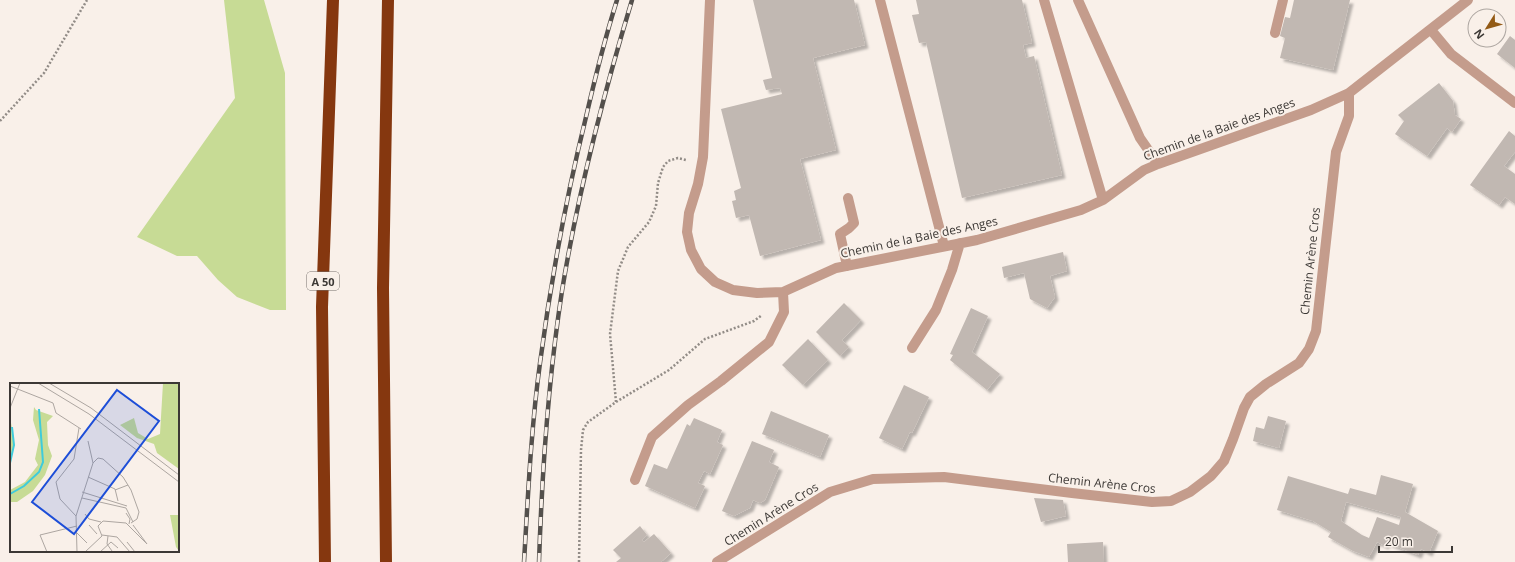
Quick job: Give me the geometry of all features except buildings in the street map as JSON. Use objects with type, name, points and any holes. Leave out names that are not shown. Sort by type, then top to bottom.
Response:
[{"type":"highway","name":"A 50","points":[[325,562],[322,307],[333,0]]},
{"type":"highway","points":[[386,562],[383,288],[388,0]]},
{"type":"street","points":[[635,480],[652,437],[688,405],[721,381],[769,342],[784,312],[783,292],[757,293],[733,290],[715,282],[700,269],[691,250],[687,232],[689,213],[698,184],[702,163],[710,0]]},
{"type":"street","points":[[880,0],[944,246]]},
{"type":"street","points":[[1044,0],[1103,200]]},
{"type":"street","points":[[1078,0],[1140,138],[1158,164]]},
{"type":"street","points":[[1275,33],[1283,0]]},
{"type":"street","points":[[1349,93],[1468,0]]},
{"type":"street","points":[[1431,30],[1452,54],[1515,103]]},
{"type":"street","name":"Chemin de la Baie des Anges","points":[[783,292],[836,268],[977,240],[1082,210],[1103,200],[1144,170],[1311,110],[1349,93]]},
{"type":"street","name":"Chemin Arène Cros","points":[[717,562],[830,492],[873,479],[944,477],[1072,494],[1152,502],[1171,501],[1190,492],[1211,476],[1224,461],[1244,408],[1250,397],[1266,384],[1299,364],[1310,349],[1316,331],[1336,152],[1349,116],[1349,93]]},
{"type":"street","points":[[847,266],[840,234],[854,223],[848,198]]},
{"type":"street","points":[[912,348],[936,310],[952,270],[960,243]]},
{"type":"path","points":[[0,121],[44,73],[86,0]]},
{"type":"path","points":[[616,402],[610,334],[618,271],[628,247],[649,222],[656,206],[658,183],[663,167],[668,161],[678,158],[702,163]]},
{"type":"path","points":[[579,562],[581,450],[583,430],[588,422],[616,402],[670,370],[705,339],[754,321],[762,316],[766,309],[768,292]]},
{"type":"green space","points":[[224,0],[264,0],[285,73],[286,310],[270,310],[237,297],[218,280],[197,256],[177,256],[137,237],[235,98]]},
{"type":"railway","points":[[524,562],[534,413],[544,332],[554,270],[579,147],[600,58],[617,0]]},
{"type":"railway","points":[[539,562],[546,426],[557,325],[568,254],[592,144],[632,0]]}]
